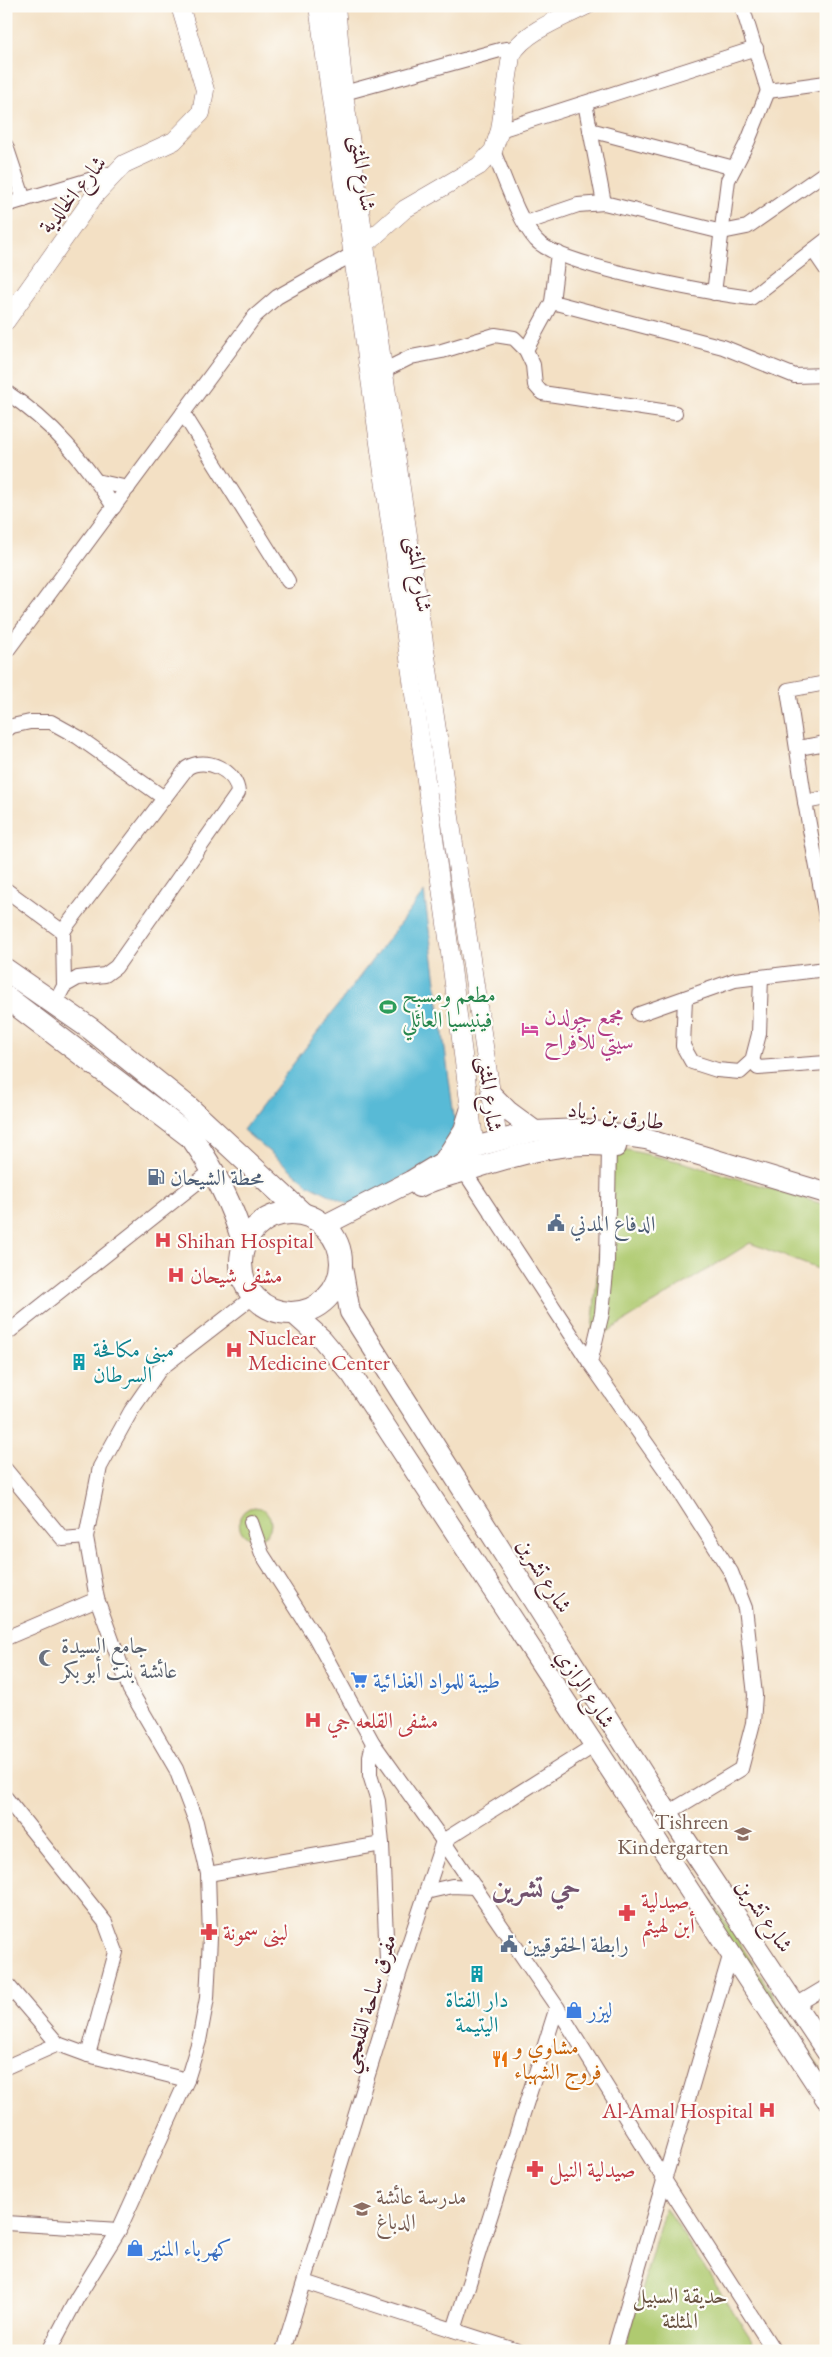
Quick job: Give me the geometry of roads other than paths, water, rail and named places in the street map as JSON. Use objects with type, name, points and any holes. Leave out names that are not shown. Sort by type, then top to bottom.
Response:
[{"type":"main road","points":[[6,970],[59,994],[188,1107],[303,1214],[328,1229],[338,1243],[342,1267],[337,1286],[326,1300],[306,1312],[294,1314],[267,1307],[253,1297],[242,1276],[241,1260],[244,1244],[256,1227],[276,1215],[303,1214]]},
{"type":"main road","points":[[6,997],[192,1138],[214,1169],[234,1210],[244,1244]]},
{"type":"main road","points":[[491,1094],[508,1111],[535,1131]]},
{"type":"main road","points":[[470,1111],[464,1130],[472,1153]]},
{"type":"main road","name":"طارق بن زياد","points":[[472,1153],[535,1131],[580,1129],[646,1139],[826,1193]]},
{"type":"main road","points":[[472,1153],[496,1162],[558,1147],[596,1144],[682,1162],[826,1205]]},
{"type":"main road","points":[[328,1229],[429,1182],[472,1153],[499,1146],[500,1154],[496,1162]]},
{"type":"main road","name":"شارع تشرين","points":[[342,1267],[350,1312],[668,1813],[826,2051]]},
{"type":"main road","name":"شارع الرازي","points":[[294,1314],[322,1339],[352,1375],[826,2099]]},
{"type":"street","name":"شارع الخالدية","points":[[6,321],[95,195],[116,172],[124,164],[174,141],[201,113],[205,90],[180,6]]},
{"type":"street","name":"شارع المثنى","points":[[318,6],[359,250],[383,371],[491,1094],[472,1153]]},
{"type":"street","name":"شارع المثنى","points":[[336,6],[359,250],[470,1111],[472,1153]]},
{"type":"street","points":[[6,652],[256,316],[277,297],[359,250],[405,209],[479,166],[493,151],[500,130],[511,56],[515,48],[524,38],[586,6]]},
{"type":"street","points":[[714,293],[728,180],[748,141],[768,91],[742,6]]},
{"type":"street","points":[[344,93],[500,50],[515,48]]},
{"type":"street","points":[[500,130],[756,48]]},
{"type":"street","points":[[768,91],[826,83]]},
{"type":"street","points":[[585,103],[604,203]]},
{"type":"street","points":[[590,130],[734,168]]},
{"type":"street","points":[[6,146],[24,200]]},
{"type":"street","points":[[493,151],[525,223],[537,241],[575,261],[714,293],[752,298],[826,240]]},
{"type":"street","points":[[6,205],[116,172]]},
{"type":"street","points":[[525,223],[578,205],[604,203],[722,232],[747,227],[826,172]]},
{"type":"street","points":[[813,250],[826,270]]},
{"type":"street","points":[[526,350],[552,302],[558,253]]},
{"type":"street","points":[[552,302],[722,347],[795,376],[826,375]]},
{"type":"street","points":[[383,371],[412,357],[442,351],[495,335],[514,338],[526,350],[533,366],[535,384],[542,393],[675,413]]},
{"type":"street","points":[[6,392],[27,406],[64,439],[114,508]]},
{"type":"street","points":[[184,413],[288,581]]},
{"type":"street","points":[[96,481],[128,488]]},
{"type":"street","points":[[826,683],[788,690],[805,802],[821,856],[826,917]]},
{"type":"street","points":[[6,730],[12,726],[30,722],[51,722],[78,737],[164,798]]},
{"type":"street","points":[[798,748],[826,743]]},
{"type":"street","points":[[194,763],[206,763],[218,767],[228,774],[238,787],[238,793],[116,967],[105,975],[78,978],[59,994],[63,932],[187,768],[194,763]]},
{"type":"street","points":[[805,802],[826,798]]},
{"type":"street","points":[[6,890],[63,932]]},
{"type":"street","points":[[639,1014],[735,980],[826,969]]},
{"type":"street","points":[[685,998],[683,1046],[692,1062],[716,1070],[740,1072],[752,1061],[759,1034],[761,977]]},
{"type":"street","points":[[752,1061],[758,1068],[826,1063]]},
{"type":"street","points":[[590,1363],[602,1313],[607,1262],[609,1146]]},
{"type":"street","points":[[472,1153],[590,1363],[668,1474],[731,1572],[746,1608],[755,1695],[753,1723],[741,1769],[668,1813]]},
{"type":"street","points":[[6,1334],[214,1169]]},
{"type":"street","points":[[49,2351],[77,2298],[119,2230],[187,2080],[199,2041],[207,1998],[210,1938],[208,1874],[196,1822],[176,1769],[130,1690],[96,1599],[86,1538],[100,1467],[131,1411],[160,1369],[253,1297]]},
{"type":"street","points":[[6,1470],[63,1539],[86,1538]]},
{"type":"street","points":[[251,1522],[262,1554],[315,1637],[373,1743],[475,1887],[557,2008],[664,2181],[774,2351]]},
{"type":"street","points":[[6,1638],[96,1599]]},
{"type":"street","points":[[373,1743],[370,1756],[370,1775],[378,1802],[382,1844],[387,1960],[398,1977]]},
{"type":"street","points":[[443,1841],[596,1745]]},
{"type":"street","points":[[9,1806],[106,1922],[116,1952],[88,2055]]},
{"type":"street","name":"مفرق ساحة القلعجي","points":[[283,2351],[398,1977],[443,1841]]},
{"type":"street","points":[[208,1874],[382,1844]]},
{"type":"street","points":[[426,1892],[452,1886],[475,1887]]},
{"type":"street","points":[[614,2351],[731,1953]]},
{"type":"street","points":[[7,1985],[58,2044],[88,2055],[187,2080]]},
{"type":"street","points":[[796,2005],[826,1987]]},
{"type":"street","points":[[454,2330],[557,2008]]},
{"type":"street","points":[[6,2067],[58,2044]]},
{"type":"street","points":[[6,2223],[119,2230]]},
{"type":"street","points":[[305,2282],[518,2351]]},
{"type":"water","name":"مطعم ومسبح فينيسيا العائلي","points":[[424,892],[455,1124],[438,1159],[350,1205],[308,1184],[243,1130]]},
{"type":"place","name":"مطعم ومسبح فينيسيا العائلي","points":[[388,1007]]},
{"type":"place","name":"مجمع جولدن سيتي للأفراح","points":[[530,1029]]},
{"type":"place","name":"محطة الشيحان","points":[[156,1177]]},
{"type":"place","name":"الدفاع المدني","points":[[556,1223]]},
{"type":"place","name":"Shihan Hospital","points":[[163,1240]]},
{"type":"place","name":"مشفى شيحان","points":[[176,1275]]},
{"type":"place","name":"Nuclear Medicine Center","points":[[234,1350]]},
{"type":"place","name":"مبنى مكافحة السرطان","points":[[79,1362]]},
{"type":"place","name":"جامع السيدة عائشة بنت أبو بكر","points":[[47,1658]]},
{"type":"place","name":"طيبة للمواد الغذائية","points":[[359,1680]]},
{"type":"place","name":"مشفى القلعه جي","points":[[313,1720]]},
{"type":"place","name":"Tishreen Kindergarten","points":[[743,1834]]},
{"type":"place","name":"صيدلية أبن لهيثم","points":[[627,1913]]},
{"type":"place","name":"لبنى سمونة","points":[[209,1932]]},
{"type":"place","name":"رابطة الحقوقيين","points":[[509,1944]]},
{"type":"place","name":"دار الفتاة اليتيمة","points":[[477,1974]]},
{"type":"place","name":"ليزر","points":[[574,2010]]},
{"type":"place","name":"مشاوي و فروج الشهباء","points":[[500,2059]]},
{"type":"place","name":"Al-Amal Hospital","points":[[767,2110]]},
{"type":"place","name":"صيدلية النيل","points":[[535,2169]]},
{"type":"place","name":"مدرسة عائشة الدباغ","points":[[362,2209]]},
{"type":"place","name":"كهرباء المنير","points":[[135,2248]]},
{"type":"district","name":"حي تشرين","points":[[536,1887]]},
{"type":"park label","name":"حديقة السبيل المثلثة","points":[[680,2308]]}]
